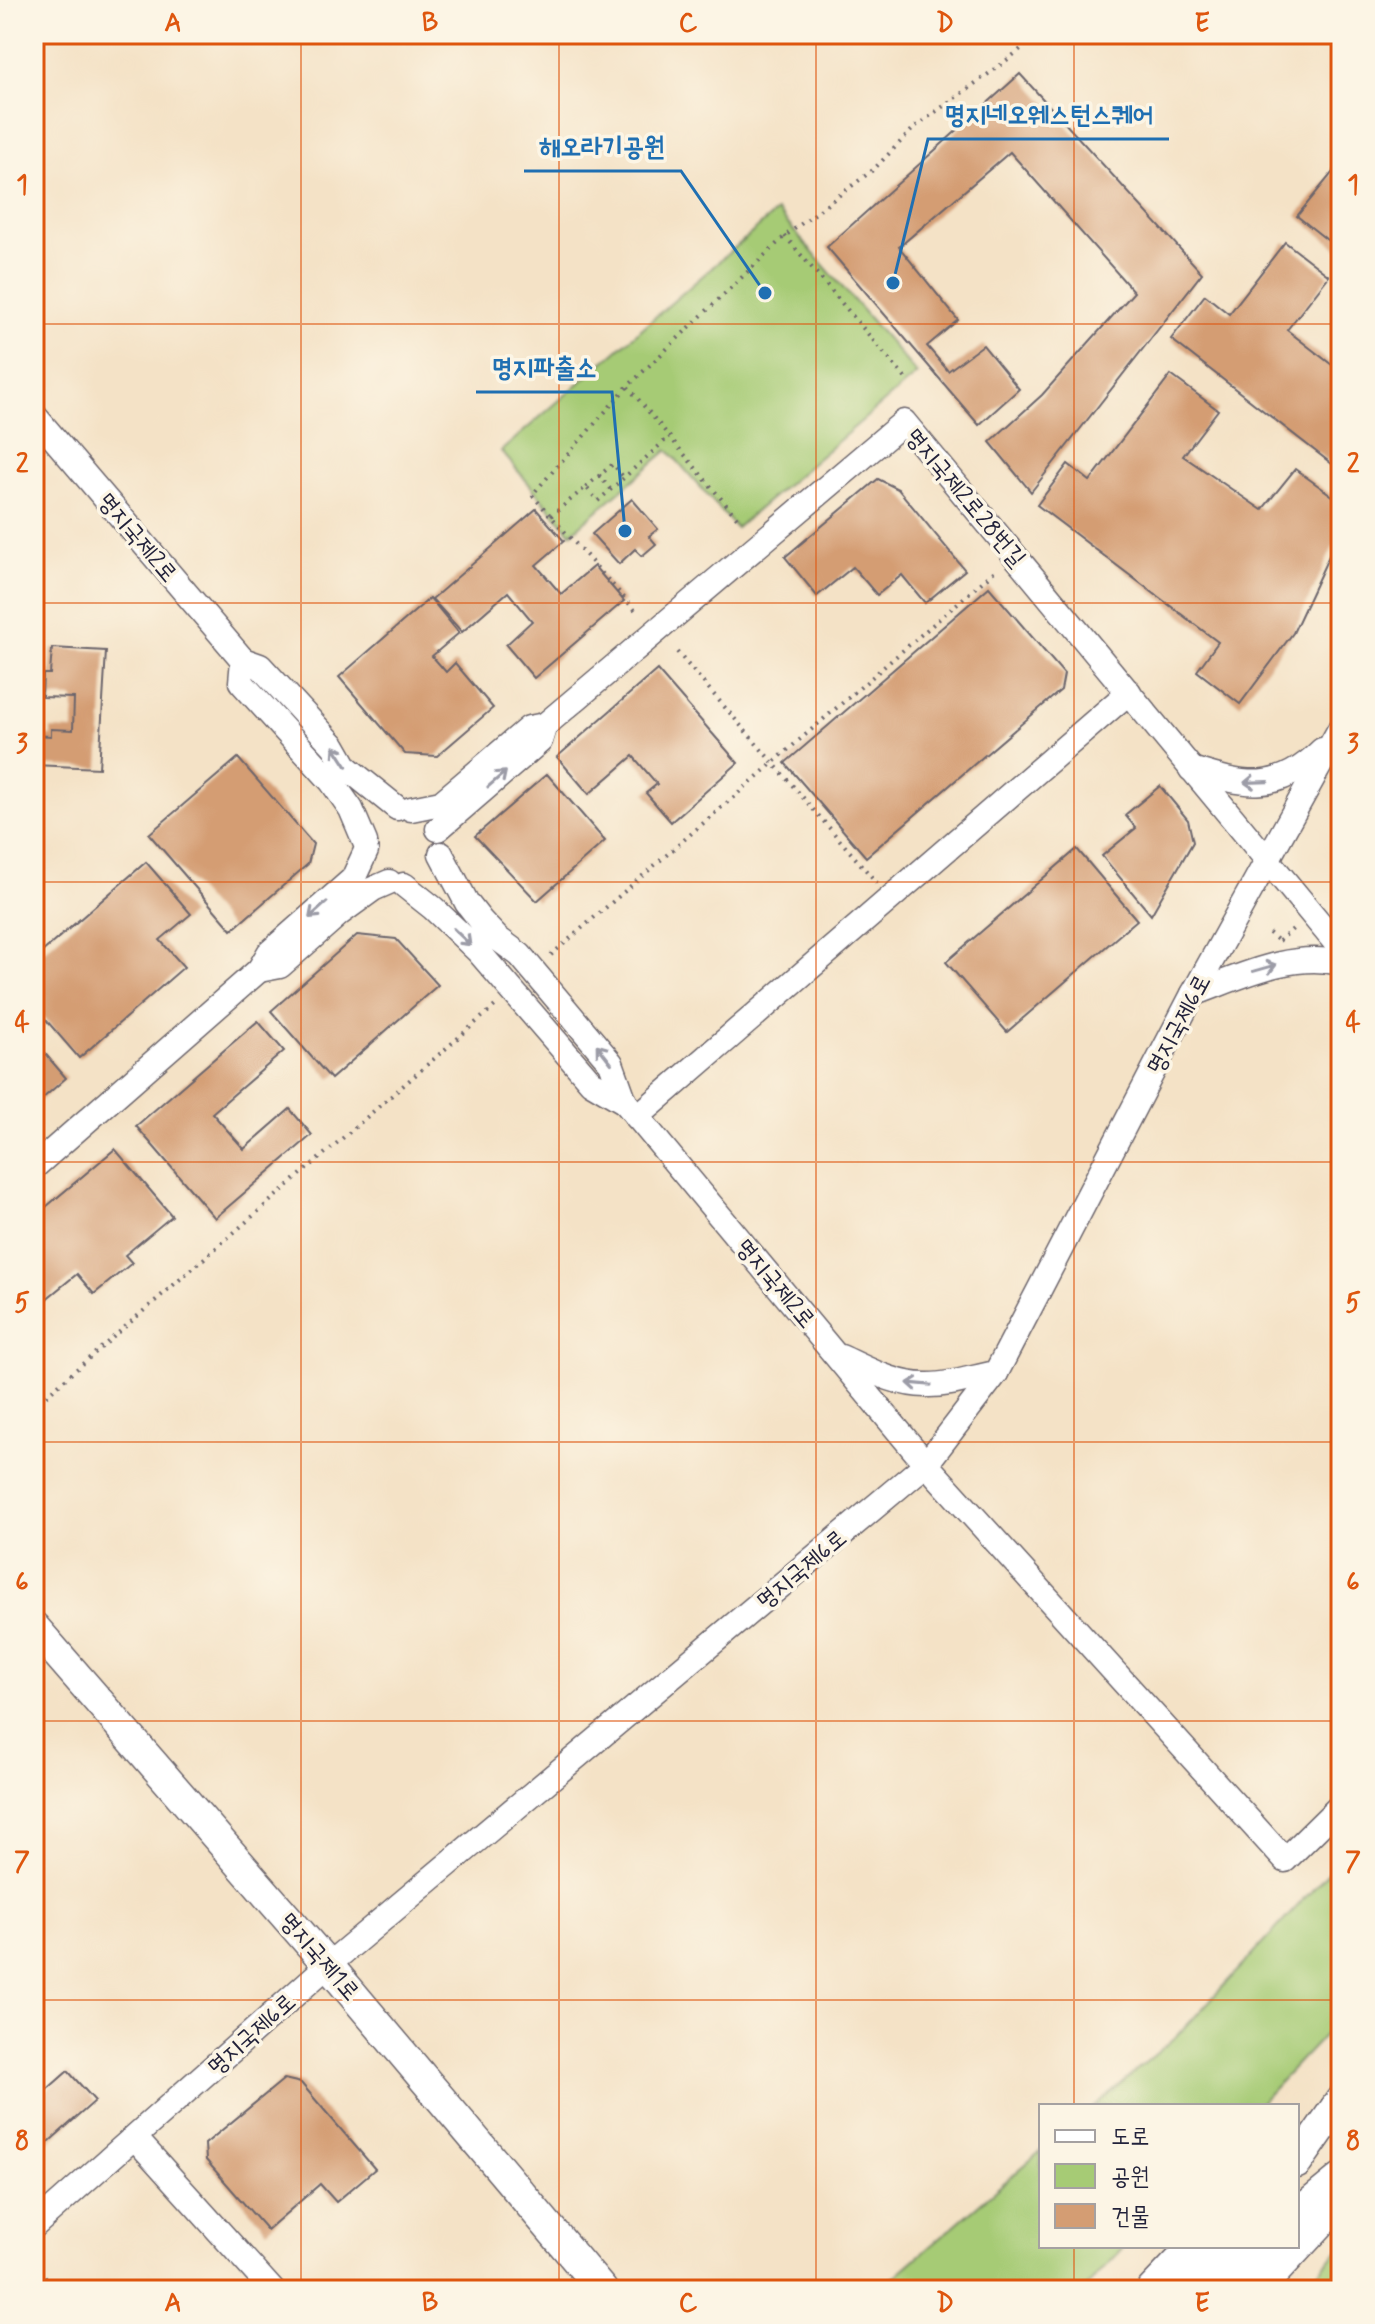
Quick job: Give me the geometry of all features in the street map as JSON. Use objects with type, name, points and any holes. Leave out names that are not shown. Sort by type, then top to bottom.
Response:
[{"type":"main road","name":"명지국제1로","points":[[34,1627],[328,1965],[602,2290]]},
{"type":"main road","points":[[1299,2136],[1341,2092]]},
{"type":"main road","points":[[1299,2160],[1341,2100]]},
{"type":"main road","points":[[1299,2212],[1341,2178]]},
{"type":"main road","points":[[1299,2246],[1341,2201]]},
{"type":"main road","points":[[1152,2290],[1192,2248]]},
{"type":"main road","points":[[1190,2290],[1228,2248]]},
{"type":"main road","points":[[1224,2290],[1261,2248]]},
{"type":"main road","points":[[1258,2290],[1297,2248]]},
{"type":"street","name":"명지국제2로","points":[[34,415],[243,660],[260,666],[334,746],[346,767],[404,808]]},
{"type":"street","name":"명지국제2로28번길","points":[[404,808],[441,803],[529,728],[545,725],[904,422],[1341,949]]},
{"type":"street","name":"명지국제2로","points":[[243,660],[241,682],[332,782],[351,809],[366,846]]},
{"type":"street","points":[[631,1110],[1129,692]]},
{"type":"street","name":"명지국제2로28번길","points":[[438,829],[540,741],[545,725]]},
{"type":"street","points":[[1191,769],[1233,781],[1257,784],[1276,780],[1309,762],[1341,727]]},
{"type":"street","name":"명지국제6로","points":[[34,2226],[328,1965],[926,1464],[996,1373],[1193,994],[1341,727]]},
{"type":"street","points":[[34,1167],[259,970],[269,953],[353,879],[369,830],[376,820],[386,812],[404,808],[421,812],[431,820],[442,842],[437,866],[428,876],[417,883],[373,889],[340,913],[280,966],[259,970]]},
{"type":"street","points":[[366,846],[371,867],[379,877],[396,884]]},
{"type":"street","name":"명지국제2로","points":[[441,854],[467,903],[481,921],[520,955],[611,1063],[631,1110]]},
{"type":"street","name":"명지국제2로","points":[[396,884],[433,908],[478,951],[591,1082],[631,1110],[926,1464],[1285,1860],[1341,1805]]},
{"type":"street","points":[[1193,994],[1291,961],[1326,959],[1341,963]]},
{"type":"street","points":[[834,1354],[886,1377],[915,1384],[940,1384],[996,1373]]},
{"type":"street","points":[[135,2138],[257,2285]]},
{"type":"path","points":[[635,610],[532,495],[627,387],[785,236],[873,170],[916,126],[1040,34]]},
{"type":"path","points":[[785,236],[906,379]]},
{"type":"path","points":[[627,387],[739,520]]},
{"type":"path","points":[[586,487],[598,501],[669,437]]},
{"type":"path","points":[[551,516],[613,464],[624,478]]},
{"type":"path","points":[[599,475],[611,490]]},
{"type":"path","points":[[551,955],[997,569]]},
{"type":"path","points":[[677,652],[879,885]]},
{"type":"path","points":[[1279,941],[1298,924]]},
{"type":"path","points":[[34,1406],[500,1001]]},
{"type":"path","points":[[34,2264],[57,2290]]},
{"type":"green space","points":[[777,211],[917,374],[736,528],[668,450],[571,533],[501,451]]},
{"type":"green space","points":[[1341,1859],[1341,2017],[1259,2104],[1096,2104],[1178,2035]]},
{"type":"green space","points":[[1039,2153],[1039,2248],[1123,2248],[1084,2290],[879,2290]]},
{"type":"green space","points":[[1341,2247],[1341,2290],[1301,2290]]},
{"type":"building","points":[[1020,74],[1202,273],[1031,492],[990,442],[1042,395],[1134,292],[1010,152],[899,247],[958,320],[927,346],[948,371],[983,345],[1019,389],[979,425],[827,247]]},
{"type":"building","points":[[1341,162],[1341,251],[1297,216]]},
{"type":"building","points":[[1285,242],[1329,276],[1287,330],[1341,372],[1341,471],[1171,339],[1205,295],[1229,314]]},
{"type":"building","points":[[1171,375],[1218,410],[1183,456],[1262,510],[1295,469],[1341,502],[1341,530],[1293,633],[1240,704],[1197,671],[1218,642],[1037,505],[1068,464],[1090,481]]},
{"type":"building","points":[[878,479],[898,489],[965,570],[925,603],[902,575],[877,595],[853,567],[817,596],[785,557]]},
{"type":"building","points":[[632,499],[658,529],[649,536],[656,544],[642,556],[635,549],[619,564],[592,534]]},
{"type":"building","points":[[536,509],[564,541],[536,565],[561,594],[594,566],[624,601],[534,678],[506,645],[532,621],[508,592],[462,632],[432,599]]},
{"type":"building","points":[[989,587],[1064,674],[1061,690],[866,857],[785,763]]},
{"type":"building","points":[[430,598],[459,633],[432,656],[446,672],[455,663],[493,708],[437,756],[405,754],[339,677]]},
{"type":"building","points":[[52,648],[106,651],[99,768],[34,765],[34,735],[51,736],[51,729],[73,730],[74,698],[42,697],[43,674],[50,674]]},
{"type":"building","points":[[657,670],[738,763],[671,822],[646,793],[657,784],[633,756],[589,794],[557,757]]},
{"type":"building","points":[[238,758],[313,844],[308,864],[232,930],[149,834]]},
{"type":"building","points":[[547,774],[605,841],[537,901],[475,836]]},
{"type":"building","points":[[1160,786],[1188,820],[1193,842],[1151,915],[1102,856],[1136,828],[1125,815]]},
{"type":"building","points":[[1077,849],[1137,920],[1007,1032],[946,962]]},
{"type":"building","points":[[146,862],[191,914],[160,940],[184,967],[79,1058],[34,1006],[34,959]]},
{"type":"building","points":[[357,935],[396,939],[438,985],[331,1079],[271,1011]]},
{"type":"building","points":[[258,1021],[284,1051],[212,1113],[244,1149],[290,1109],[312,1135],[215,1218],[136,1126]]},
{"type":"building","points":[[36,1043],[66,1078],[34,1106],[34,1045]]},
{"type":"building","points":[[115,1149],[172,1216],[125,1255],[132,1263],[94,1294],[77,1274],[40,1304],[34,1297],[34,1217]]},
{"type":"building","points":[[68,2071],[95,2101],[34,2155],[34,2101]]},
{"type":"building","points":[[284,2079],[301,2083],[375,2169],[336,2202],[320,2184],[267,2230],[206,2160],[205,2144]]},
{"type":"place","name":"명지네오웨스턴스퀘어","points":[[893,283]]},
{"type":"place","name":"해오라기공원","points":[[765,293]]},
{"type":"place","name":"명지파출소","points":[[625,531]]}]
